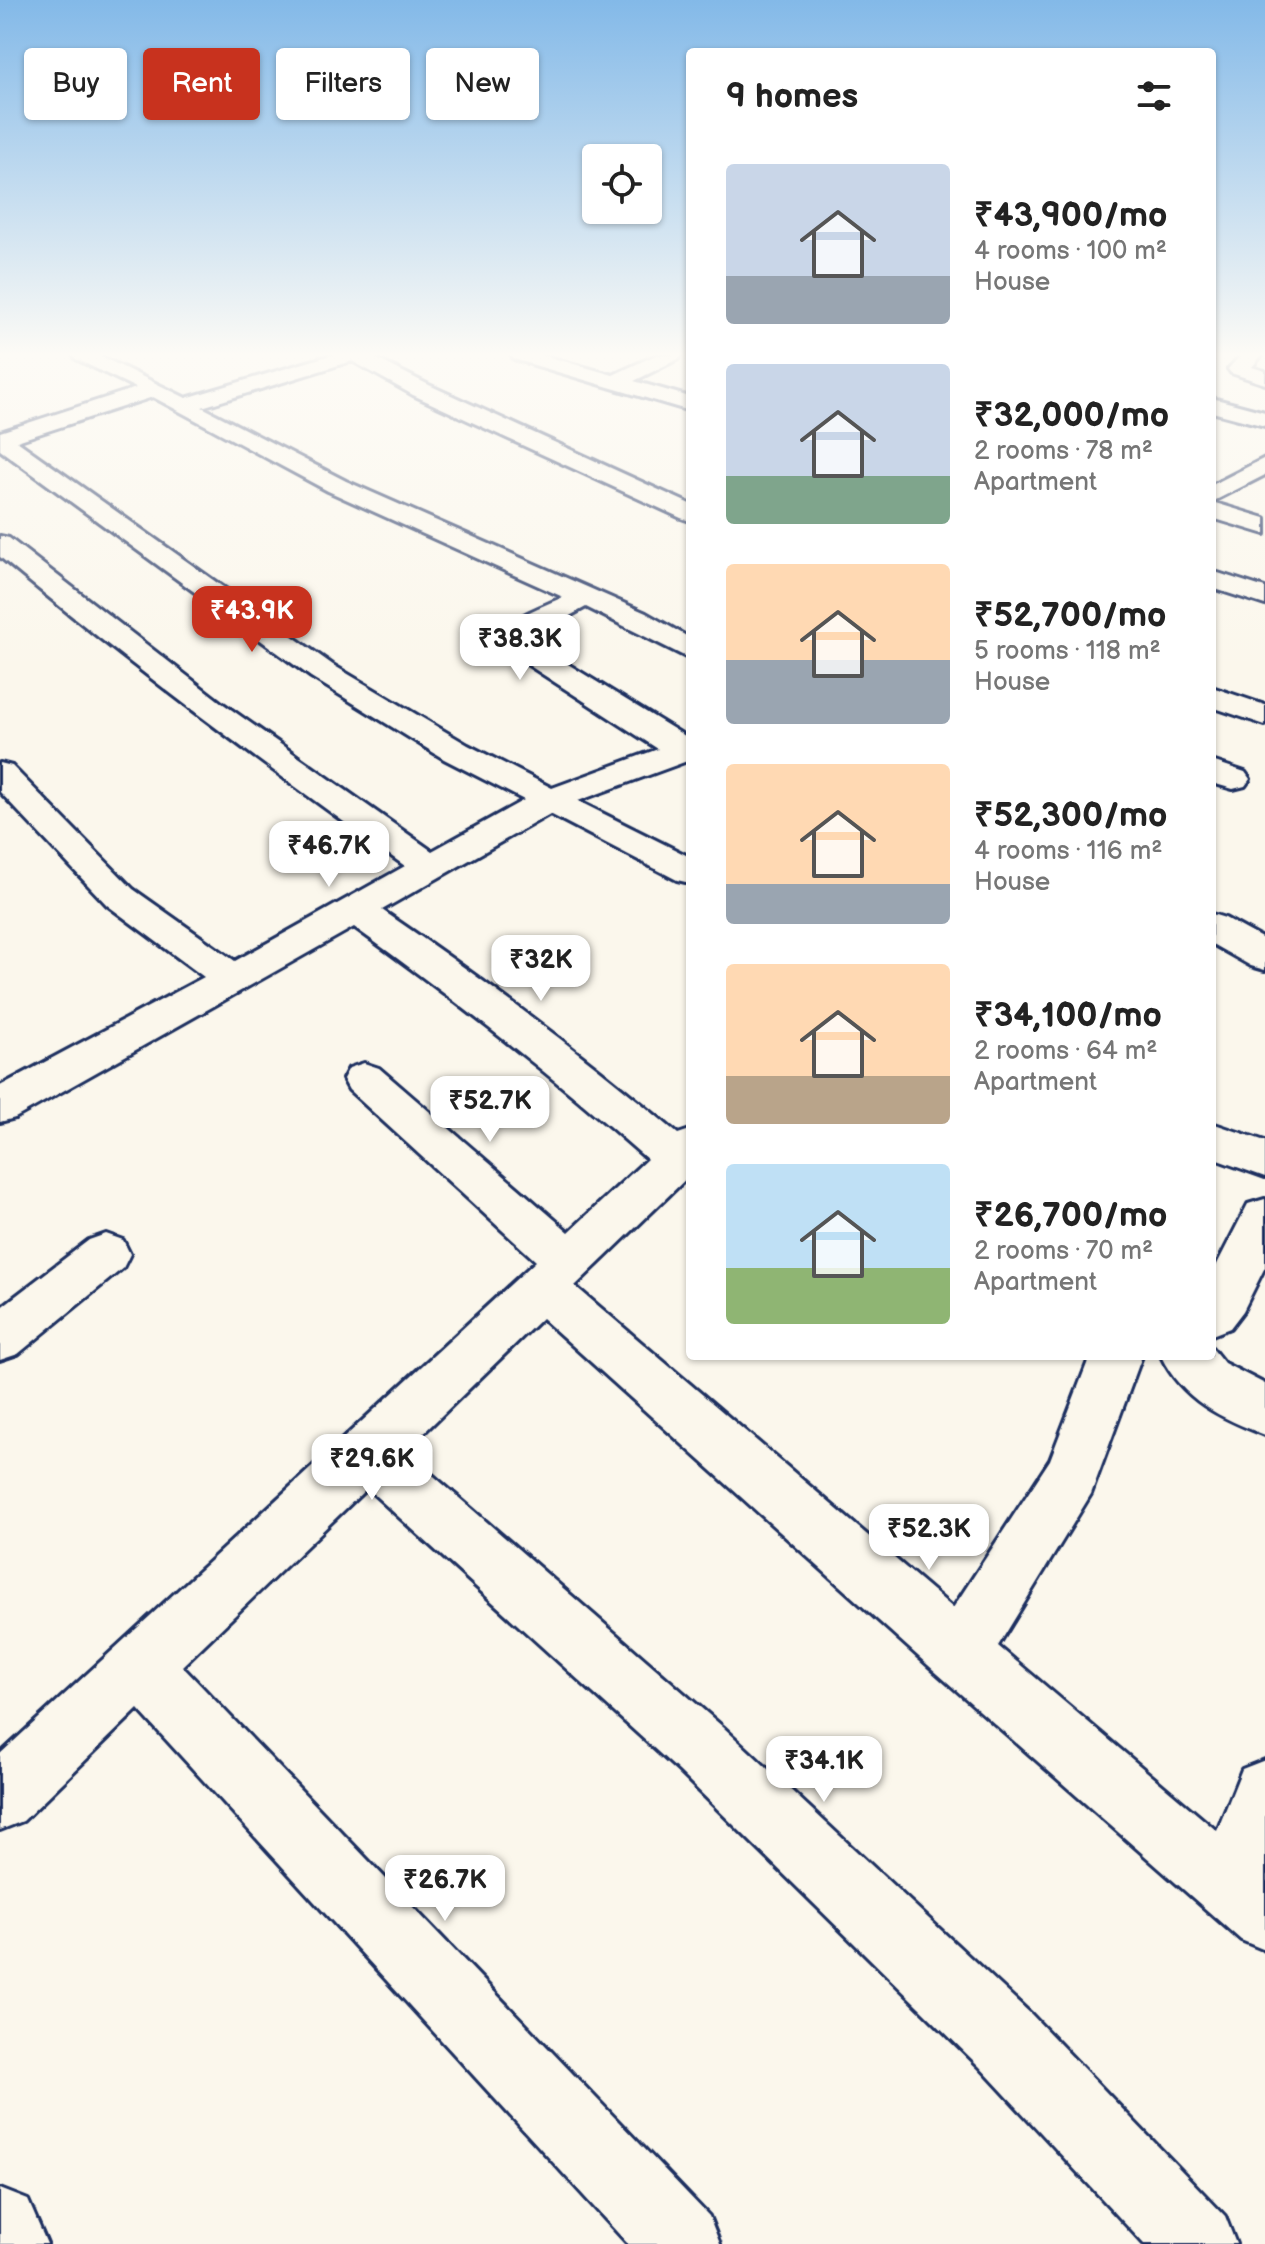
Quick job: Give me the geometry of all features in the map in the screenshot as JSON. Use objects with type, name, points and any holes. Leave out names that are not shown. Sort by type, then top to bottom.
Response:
[{"type":"street","points":[[17,460],[24,469],[322,671],[456,752],[686,870]]},
{"type":"street","points":[[289,460],[402,517],[636,619],[686,648]]},
{"type":"street","points":[[573,460],[686,511]]},
{"type":"street","points":[[1216,493],[1265,465]]},
{"type":"street","points":[[1216,511],[1265,526]]},
{"type":"street","points":[[0,544],[185,691],[429,866]]},
{"type":"street","points":[[1220,585],[1265,569]]},
{"type":"street","points":[[1220,585],[1265,597]]},
{"type":"street","points":[[586,596],[522,629],[513,636],[512,642],[686,750]]},
{"type":"street","points":[[1216,698],[1265,716]]},
{"type":"street","points":[[11,1086],[233,979],[547,801],[686,750]]},
{"type":"street","points":[[0,773],[120,897],[233,979]]},
{"type":"street","points":[[0,1798],[684,1153],[479,996],[356,910]]},
{"type":"street","points":[[1216,929],[1265,957]]},
{"type":"street","points":[[364,1079],[556,1274],[959,1653],[1247,1900]]},
{"type":"street","points":[[1216,1141],[1265,1159]]},
{"type":"street","points":[[1216,1308],[1226,1296],[1265,1218]]},
{"type":"street","points":[[0,1338],[106,1254]]},
{"type":"street","points":[[959,1653],[1072,1475],[1115,1360]]},
{"type":"street","points":[[1190,1360],[1206,1380],[1265,1411]]},
{"type":"street","points":[[367,1452],[701,1749],[1005,2040],[1197,2244]]},
{"type":"street","points":[[140,1666],[681,2244]]},
{"type":"street","points":[[1247,1900],[1265,1792]]},
{"type":"street","points":[[0,2228],[8,2244]]}]
